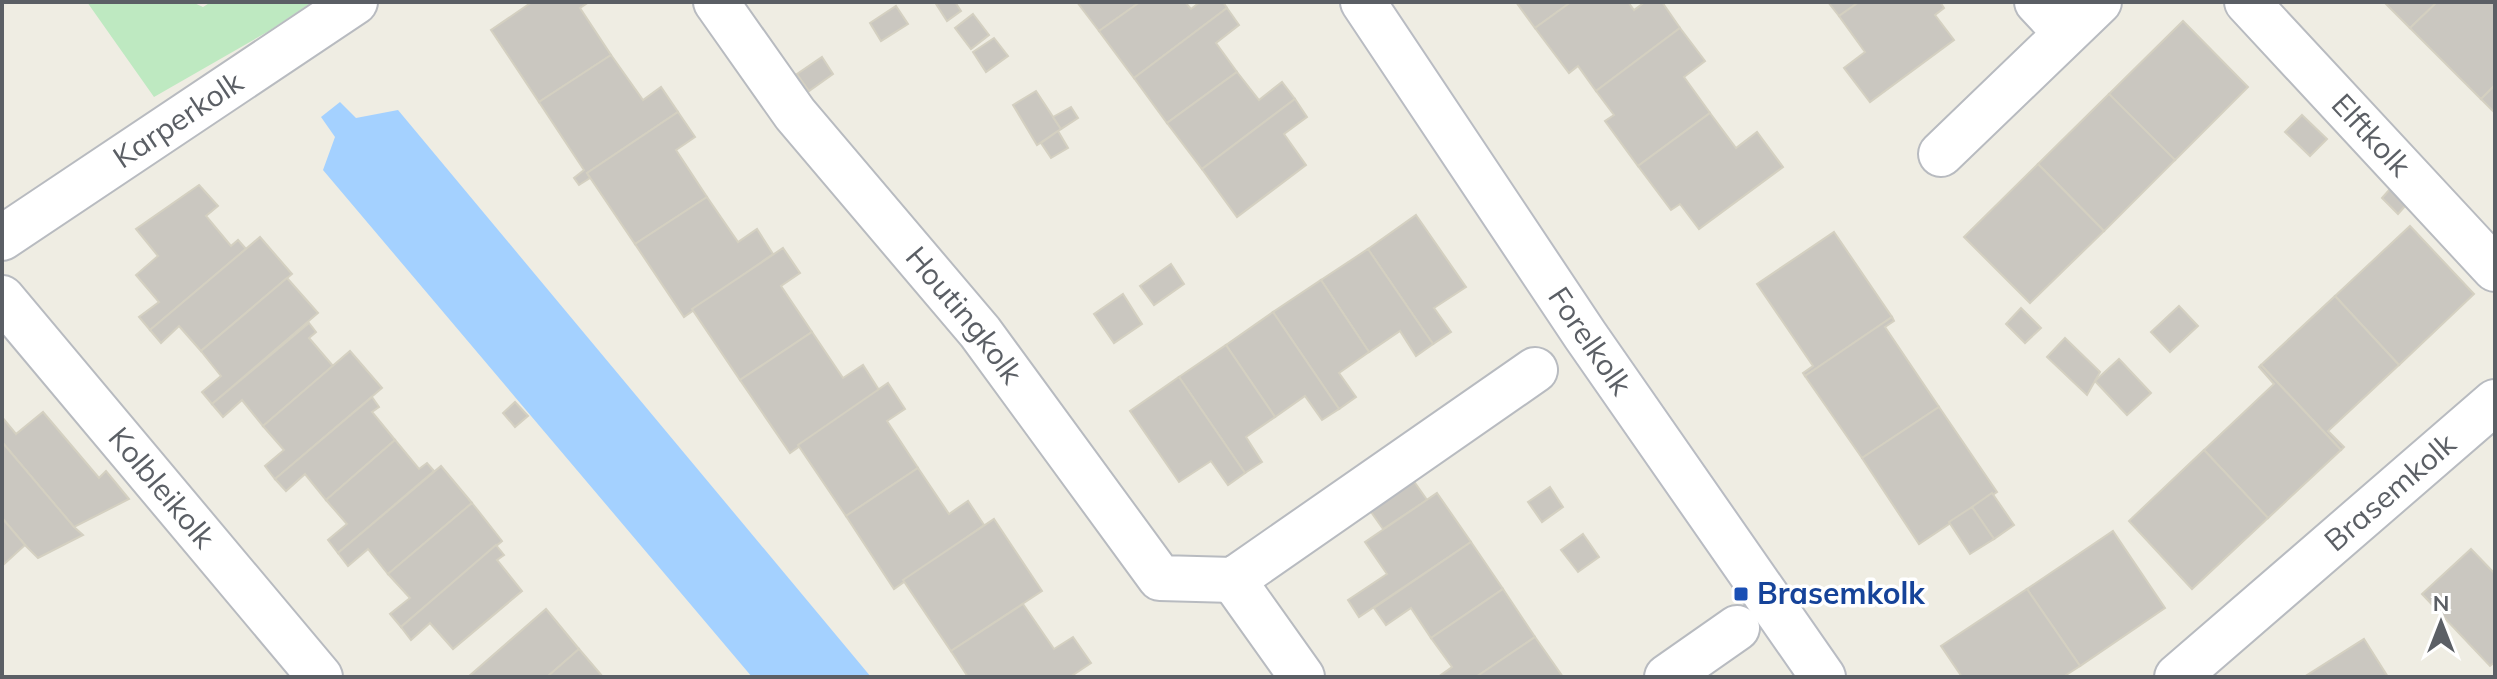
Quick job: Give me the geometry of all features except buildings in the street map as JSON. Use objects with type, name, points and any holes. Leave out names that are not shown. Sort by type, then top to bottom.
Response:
[{"type":"street","name":"Karperkolk","points":[[2,238],[355,2]]},
{"type":"street","name":"Houtingkolk","points":[[716,2],[795,114],[980,332],[1160,578],[1233,580]]},
{"type":"street","name":"Forelkolk","points":[[1363,2],[1585,335],[1823,677]]},
{"type":"street","points":[[1941,154],[2051,17],[2099,2]]},
{"type":"street","name":"Elftkolk","points":[[2247,2],[2495,269]]},
{"type":"street","name":"Kolbleikolk","points":[[2,298],[320,677]]},
{"type":"street","points":[[1302,677],[1233,580],[1535,370]]},
{"type":"street","name":"Brasemkolk","points":[[2177,677],[2495,402]]},
{"type":"street","points":[[1667,677],[1737,628]]},
{"type":"green space","points":[[87,2],[192,2],[203,7],[211,2],[312,2],[269,31],[154,97]]},
{"type":"water","points":[[340,102],[356,118],[398,110],[871,677],[752,677],[323,170],[335,137],[321,117]]},
{"type":"place","name":"Brasemkolk","points":[[1741,594]]}]
